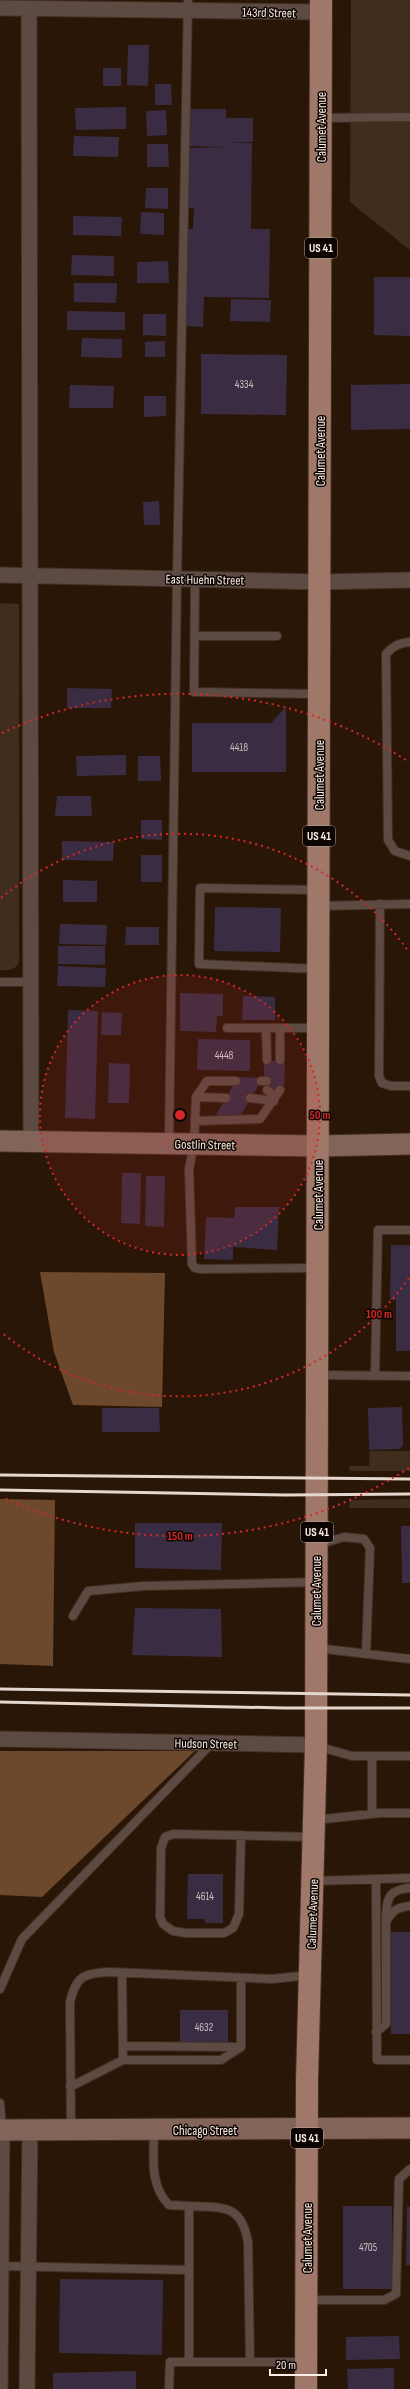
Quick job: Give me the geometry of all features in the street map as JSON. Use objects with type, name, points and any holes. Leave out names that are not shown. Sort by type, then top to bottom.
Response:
[{"type":"main road","name":"Calumet Avenue","points":[[306,2389],[307,2129],[316,1746],[321,6]]},
{"type":"main road","name":"Gostlin Street","points":[[0,1141],[318,1146],[410,1144]]},
{"type":"main road","name":"Chicago Street","points":[[1,2130],[410,2128]]},
{"type":"street","name":"143rd Street","points":[[0,8],[29,9],[188,5],[321,6]]},
{"type":"street","points":[[29,9],[31,1142]]},
{"type":"street","name":"East Huehn Street","points":[[0,575],[320,582],[410,580]]},
{"type":"street","name":"Hudson Street","points":[[0,1739],[316,1746]]},
{"type":"street","points":[[26,2389],[30,2129]]},
{"type":"street","points":[[0,2389],[1,2130]]},
{"type":"lane","points":[[170,1144],[177,579],[188,5]]},
{"type":"lane","points":[[321,118],[410,117]]},
{"type":"lane","points":[[195,579],[194,692],[319,694]]},
{"type":"lane","points":[[195,636],[277,636]]},
{"type":"lane","points":[[410,642],[402,642],[391,647],[386,654],[388,840],[395,851],[410,856]]},
{"type":"lane","points":[[318,969],[199,964],[200,888],[380,904],[410,904]]},
{"type":"lane","points":[[380,904],[379,1076],[382,1083],[391,1086],[410,1086]]},
{"type":"lane","points":[[0,982],[30,982]]},
{"type":"lane","points":[[226,1028],[318,1028]]},
{"type":"lane","points":[[266,1028],[267,1060]]},
{"type":"lane","points":[[280,1028],[280,1060]]},
{"type":"lane","points":[[236,1080],[207,1081],[196,1097],[194,1144],[189,1169],[191,1258],[195,1268],[318,1268]]},
{"type":"lane","points":[[195,1121],[260,1119],[272,1096],[280,1090]]},
{"type":"lane","points":[[250,1098],[272,1096]]},
{"type":"lane","points":[[196,1097],[226,1098]]},
{"type":"lane","points":[[375,1376],[378,1230],[410,1230]]},
{"type":"lane","points":[[317,1375],[410,1376]]},
{"type":"lane","points":[[317,1545],[344,1537],[364,1539],[370,1548],[366,1654]]},
{"type":"lane","points":[[73,1616],[88,1590],[144,1586],[317,1582]]},
{"type":"lane","points":[[316,1648],[410,1659]]},
{"type":"lane","points":[[0,1989],[22,1939],[212,1743]]},
{"type":"lane","name":"Hudson Street","points":[[316,1746],[352,1756],[410,1756]]},
{"type":"lane","points":[[372,1756],[372,1814]]},
{"type":"lane","points":[[241,1835],[239,1914],[233,1928],[224,1934],[186,1933],[173,1931],[163,1924],[160,1917],[161,1848],[165,1837],[173,1834],[241,1835],[314,1828],[372,1814],[410,1813]]},
{"type":"lane","points":[[313,1881],[410,1878]]},
{"type":"lane","points":[[376,1879],[377,2060],[410,2060]]},
{"type":"lane","points":[[376,2032],[386,2024],[387,1900],[390,1895],[395,1892],[410,1888]]},
{"type":"lane","points":[[386,1922],[392,1912],[400,1907],[410,1906]]},
{"type":"lane","points":[[70,2130],[70,2002],[74,1986],[82,1977],[91,1973],[272,1979],[310,1975]]},
{"type":"lane","points":[[122,1973],[123,2060]]},
{"type":"lane","points":[[241,1978],[241,2047]]},
{"type":"lane","points":[[123,2046],[241,2047]]},
{"type":"lane","points":[[70,2087],[123,2060],[221,2060],[241,2047]]},
{"type":"lane","points":[[0,2103],[1,2130]]},
{"type":"lane","points":[[154,2130],[155,2180],[159,2195],[168,2205],[225,2208],[237,2214],[245,2225],[248,2242],[250,2361]]},
{"type":"lane","points":[[306,2300],[384,2300],[396,2294],[399,2179],[410,2170]]},
{"type":"lane","points":[[189,2206],[189,2362]]},
{"type":"lane","points":[[1,2266],[189,2270]]},
{"type":"lane","points":[[170,2389],[170,2362],[306,2362]]},
{"type":"shaded area","points":[[351,0],[410,0],[410,250],[350,202]]},
{"type":"shaded area","points":[[0,603],[19,604],[19,963],[11,970],[0,970]]},
{"type":"shaded area","points":[[40,1272],[165,1273],[162,1407],[73,1405],[54,1352]]},
{"type":"shaded area","points":[[370,1451],[410,1451],[410,1471],[350,1471],[349,1466],[369,1466]]},
{"type":"shaded area","points":[[0,1499],[55,1500],[53,1666],[0,1664]]},
{"type":"shaded area","points":[[410,1499],[410,1508],[349,1508],[350,1500]]},
{"type":"shaded area","points":[[0,1751],[195,1751],[42,1897],[0,1895]]},
{"type":"building","points":[[128,45],[149,45],[148,86],[127,85]]},
{"type":"building","points":[[103,68],[121,68],[121,86],[103,86]]},
{"type":"building","points":[[155,84],[171,84],[172,105],[155,105]]},
{"type":"building","points":[[126,107],[126,129],[76,130],[75,108]]},
{"type":"building","points":[[185,109],[226,109],[226,118],[253,118],[253,142],[226,143],[252,143],[251,229],[270,229],[269,298],[204,297],[203,327],[184,326],[185,229],[193,229],[194,208],[187,208],[187,148],[226,147],[185,146]]},
{"type":"building","points":[[166,110],[167,135],[147,136],[146,111]]},
{"type":"building","points":[[74,136],[119,137],[118,157],[73,156]]},
{"type":"building","points":[[147,144],[168,144],[169,167],[147,167]]},
{"type":"building","points":[[146,188],[168,188],[168,209],[145,208]]},
{"type":"building","points":[[141,212],[164,213],[164,235],[140,234]]},
{"type":"building","points":[[73,216],[122,217],[121,236],[73,235]]},
{"type":"building","points":[[72,255],[114,256],[114,276],[71,275]]},
{"type":"building","points":[[168,261],[169,283],[137,283],[137,262]]},
{"type":"building","points":[[374,277],[410,277],[410,336],[374,335]]},
{"type":"building","points":[[74,283],[117,283],[116,303],[74,302]]},
{"type":"building","points":[[231,299],[271,300],[270,322],[230,321]]},
{"type":"building","points":[[67,311],[125,312],[125,330],[67,330]]},
{"type":"building","points":[[143,314],[166,314],[166,336],[143,335]]},
{"type":"building","points":[[82,338],[122,339],[122,358],[81,357]]},
{"type":"building","points":[[165,341],[165,357],[145,357],[145,342]]},
{"type":"building","points":[[201,354],[287,355],[286,415],[201,414]]},
{"type":"building","points":[[410,384],[410,429],[351,430],[351,385]]},
{"type":"building","points":[[70,385],[114,386],[113,408],[69,408]]},
{"type":"building","points":[[144,396],[166,396],[166,416],[144,417]]},
{"type":"building","points":[[159,501],[160,525],[144,525],[143,502]]},
{"type":"building","points":[[67,688],[112,689],[111,708],[67,708]]},
{"type":"building","points":[[286,707],[286,772],[192,772],[192,723],[271,723]]},
{"type":"building","points":[[126,755],[126,775],[77,776],[76,756]]},
{"type":"building","points":[[138,756],[160,756],[161,781],[138,781]]},
{"type":"building","points":[[57,796],[91,796],[92,816],[55,816]]},
{"type":"building","points":[[141,820],[162,820],[162,840],[141,839]]},
{"type":"building","points":[[62,841],[114,842],[113,861],[62,860]]},
{"type":"building","points":[[141,855],[162,855],[162,882],[141,882]]},
{"type":"building","points":[[63,880],[97,881],[97,902],[63,902]]},
{"type":"building","points":[[215,907],[281,908],[280,952],[214,951]]},
{"type":"building","points":[[60,924],[107,925],[106,945],[59,944]]},
{"type":"building","points":[[126,927],[159,927],[159,945],[125,945]]},
{"type":"building","points":[[58,946],[105,946],[105,965],[58,964]]},
{"type":"building","points":[[58,966],[106,968],[105,987],[57,986]]},
{"type":"building","points":[[180,993],[223,994],[223,1016],[217,1016],[216,1032],[180,1031]]},
{"type":"building","points":[[243,996],[275,997],[275,1020],[242,1020]]},
{"type":"building","points":[[68,1010],[98,1011],[95,1119],[65,1118]]},
{"type":"building","points":[[102,1012],[122,1013],[121,1035],[101,1035]]},
{"type":"building","points":[[198,1039],[250,1040],[250,1071],[197,1070]]},
{"type":"building","points":[[264,1061],[285,1061],[284,1090],[264,1090]]},
{"type":"building","points":[[109,1063],[130,1064],[129,1103],[108,1103]]},
{"type":"building","points":[[238,1077],[263,1078],[239,1118],[216,1115]]},
{"type":"building","points":[[122,1173],[141,1173],[140,1224],[121,1223]]},
{"type":"building","points":[[146,1176],[165,1176],[164,1227],[145,1226]]},
{"type":"building","points":[[235,1207],[279,1207],[277,1250],[233,1247],[233,1260],[204,1259],[206,1217],[234,1218]]},
{"type":"building","points":[[391,1245],[410,1245],[410,1351],[396,1351],[396,1300],[390,1300]]},
{"type":"building","points":[[402,1407],[403,1445],[400,1449],[369,1450],[368,1408]]},
{"type":"building","points":[[102,1408],[159,1408],[160,1432],[102,1432]]},
{"type":"building","points":[[135,1523],[222,1523],[221,1570],[135,1568]]},
{"type":"building","points":[[401,1526],[410,1526],[410,1583],[402,1583]]},
{"type":"building","points":[[135,1608],[221,1609],[222,1657],[132,1655]]},
{"type":"building","points":[[188,1874],[223,1874],[223,1923],[205,1923],[205,1919],[187,1919]]},
{"type":"building","points":[[391,1932],[410,1932],[410,2034],[391,2034]]},
{"type":"building","points":[[180,2010],[228,2010],[228,2044],[180,2044]]},
{"type":"building","points":[[343,2206],[392,2206],[393,2289],[343,2289]]},
{"type":"building","points":[[407,2207],[410,2207],[410,2265],[406,2265]]},
{"type":"building","points":[[60,2279],[163,2280],[162,2355],[59,2353]]},
{"type":"building","points":[[399,2336],[400,2359],[346,2360],[346,2337]]},
{"type":"building","points":[[394,2368],[394,2389],[348,2389],[347,2369]]},
{"type":"building","points":[[136,2371],[136,2389],[53,2389],[53,2373]]},
{"type":"railway","points":[[0,1475],[410,1479]]},
{"type":"railway","points":[[0,1490],[286,1495],[410,1494]]},
{"type":"railway","points":[[0,1689],[410,1695]]},
{"type":"railway","points":[[0,1702],[284,1708],[410,1708]]}]
